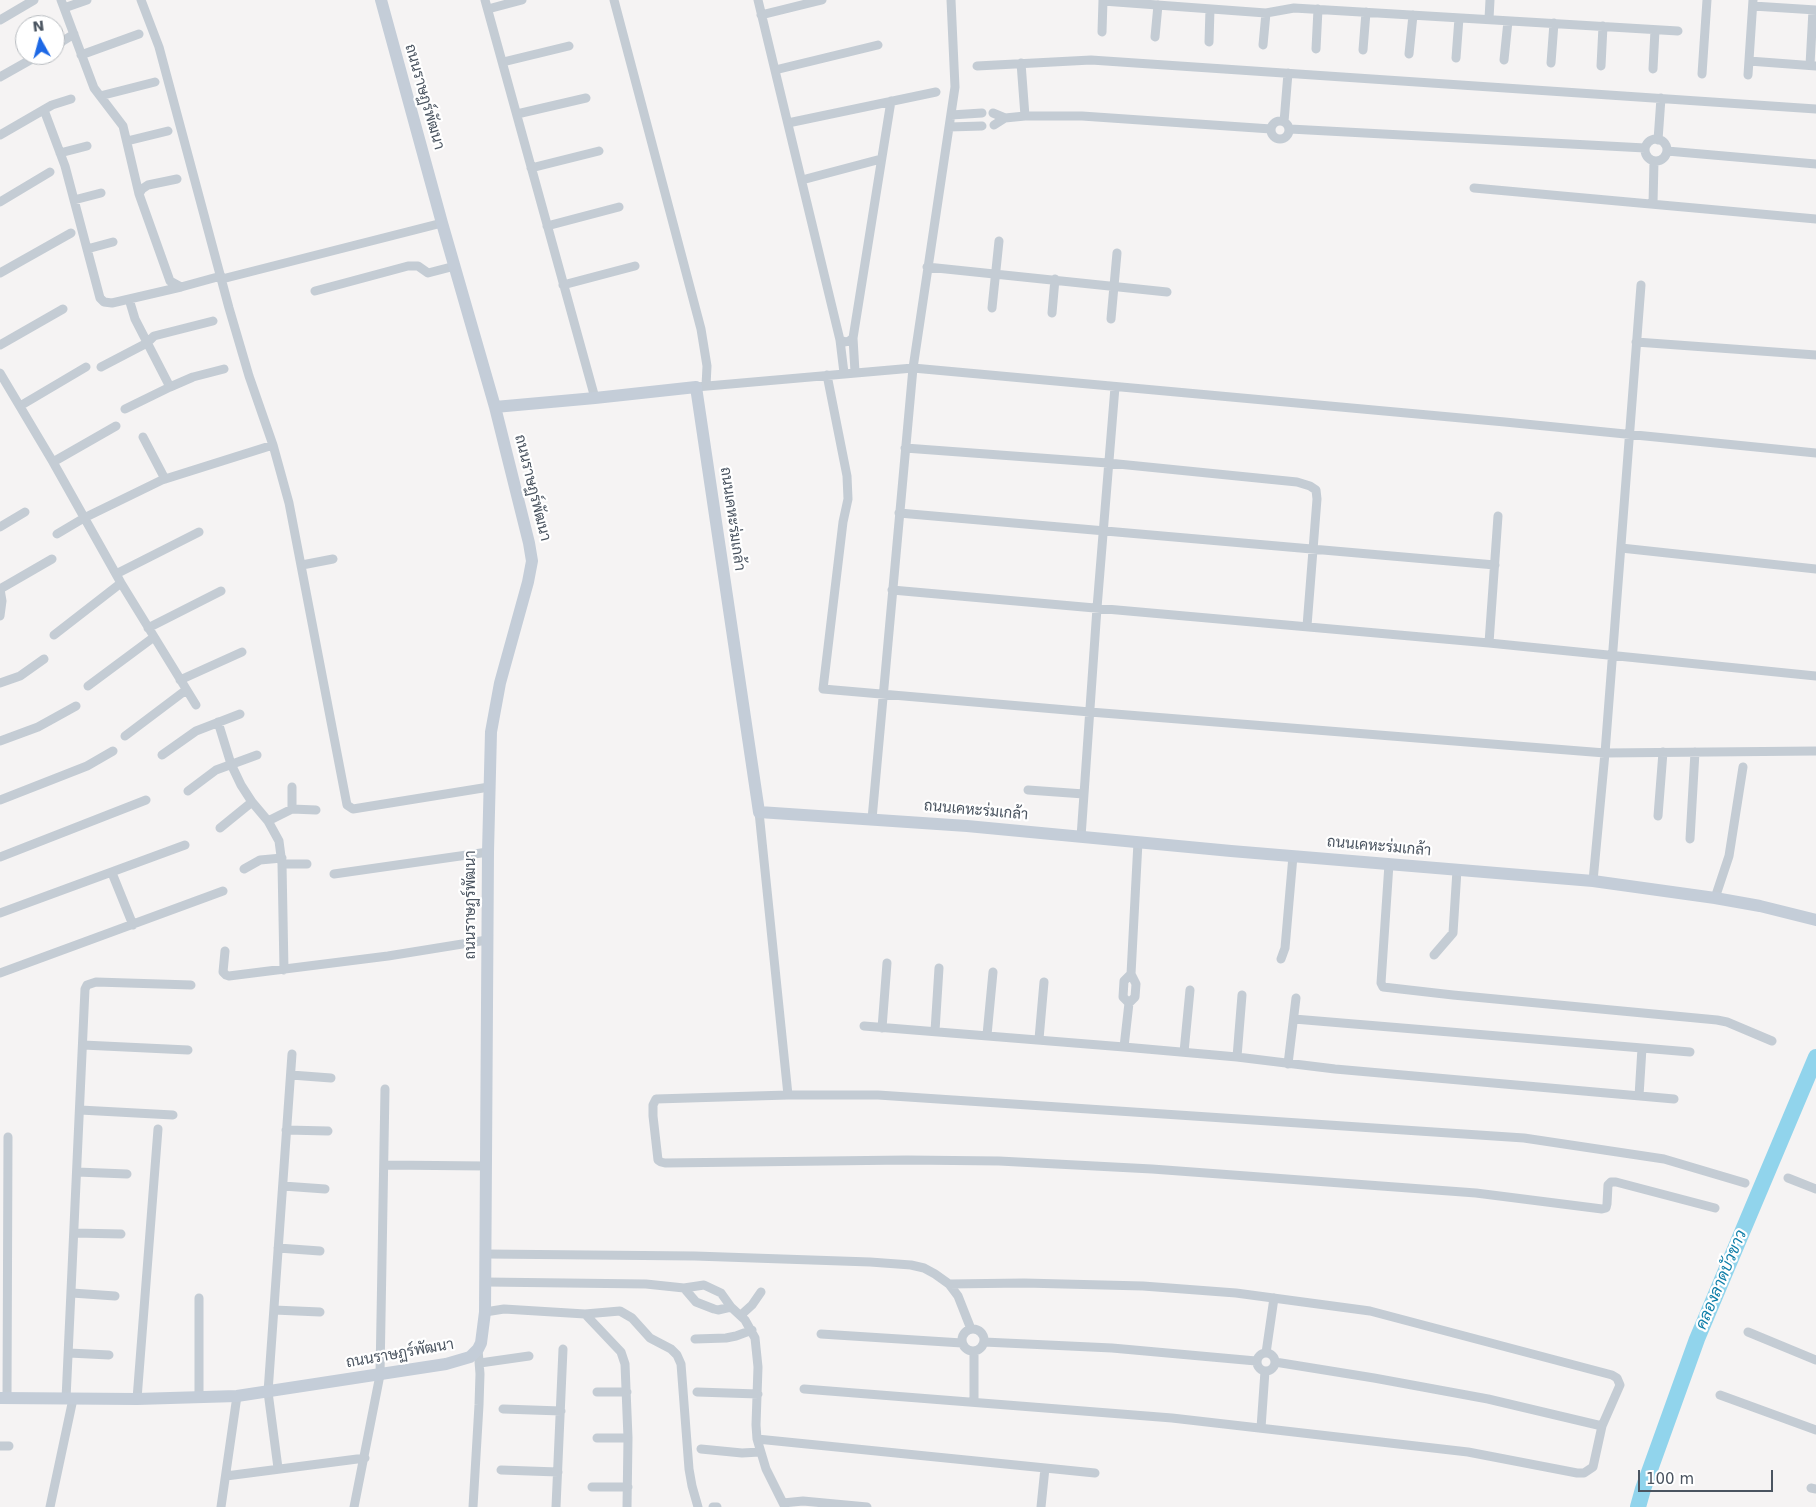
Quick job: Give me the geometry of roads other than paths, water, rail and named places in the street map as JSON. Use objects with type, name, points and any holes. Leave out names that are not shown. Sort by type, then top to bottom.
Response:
[{"type":"street","points":[[0,20],[34,0]]},
{"type":"street","points":[[87,0],[62,4],[90,79],[100,96],[123,126],[139,194],[170,281],[181,287]]},
{"type":"street","points":[[141,0],[159,47],[221,278],[249,376],[273,444],[289,504],[346,801],[349,807],[353,808],[489,788]]},
{"type":"street","name":"ถนนราษฏร์พัฒนา","points":[[4,1398],[137,1399],[237,1396],[268,1392],[446,1364],[470,1357],[478,1349],[483,1333],[486,1282],[487,940],[491,732],[495,705],[532,561],[495,407],[381,0]]},
{"type":"street","points":[[522,0],[487,4],[595,398]]},
{"type":"street","points":[[614,0],[701,328],[707,366],[701,387]]},
{"type":"street","points":[[758,0],[840,340],[844,373]]},
{"type":"street","points":[[762,15],[822,0]]},
{"type":"street","points":[[872,819],[912,368],[954,87],[951,0]]},
{"type":"street","points":[[1489,20],[1490,0]]},
{"type":"street","points":[[1702,74],[1707,0]]},
{"type":"street","points":[[1749,61],[1813,65],[1813,10],[1811,0]]},
{"type":"street","points":[[1102,32],[1103,1],[1266,13],[1278,12],[1287,5],[1318,9],[1489,20],[1678,30]]},
{"type":"street","points":[[1748,75],[1753,3],[1813,10]]},
{"type":"street","points":[[1155,37],[1158,5]]},
{"type":"street","points":[[1209,42],[1210,9]]},
{"type":"street","points":[[1316,49],[1318,9]]},
{"type":"street","points":[[1362,50],[1366,12]]},
{"type":"street","points":[[1263,45],[1266,13]]},
{"type":"street","points":[[1409,54],[1413,15]]},
{"type":"street","points":[[1456,58],[1459,18]]},
{"type":"street","points":[[1504,60],[1508,20]]},
{"type":"street","points":[[1551,63],[1554,23]]},
{"type":"street","points":[[1601,66],[1603,26]]},
{"type":"street","points":[[1653,69],[1655,30]]},
{"type":"street","points":[[65,40],[74,34]]},
{"type":"street","points":[[81,55],[139,34]]},
{"type":"street","points":[[775,70],[878,45]]},
{"type":"street","points":[[503,62],[569,46]]},
{"type":"street","points":[[977,66],[1091,60],[1816,109]]},
{"type":"street","points":[[1021,63],[1025,116]]},
{"type":"street","points":[[0,78],[22,65]]},
{"type":"street","points":[[1288,73],[1287,125],[1288,134],[1281,139],[1272,135],[1271,129],[1275,122],[1287,125],[1645,148]]},
{"type":"street","points":[[100,96],[155,82]]},
{"type":"street","points":[[788,124],[936,92]]},
{"type":"street","points":[[517,114],[586,98]]},
{"type":"street","points":[[1658,140],[1661,98]]},
{"type":"street","points":[[0,135],[52,105],[71,99]]},
{"type":"street","points":[[855,372],[853,338],[891,101]]},
{"type":"street","points":[[44,110],[60,153],[74,200],[100,298],[104,302],[112,303],[221,278],[442,223]]},
{"type":"street","points":[[993,112],[1005,118]]},
{"type":"street","points":[[951,115],[982,113]]},
{"type":"street","points":[[994,125],[1005,118],[1082,116],[1271,129]]},
{"type":"street","points":[[949,127],[982,126]]},
{"type":"street","points":[[127,141],[168,131]]},
{"type":"street","points":[[1658,140],[1665,144],[1667,151],[1661,160],[1654,161],[1648,158],[1645,148],[1648,142],[1658,140]]},
{"type":"street","points":[[60,153],[87,146]]},
{"type":"street","points":[[531,168],[599,151]]},
{"type":"street","points":[[1667,151],[1816,164]]},
{"type":"street","points":[[802,180],[881,159]]},
{"type":"street","points":[[1653,204],[1654,161]]},
{"type":"street","points":[[0,202],[50,172]]},
{"type":"street","points":[[139,194],[148,185],[177,179]]},
{"type":"street","points":[[1474,188],[1816,219]]},
{"type":"street","points":[[74,200],[101,193]]},
{"type":"street","points":[[547,226],[619,207]]},
{"type":"street","points":[[0,273],[70,233]]},
{"type":"street","points":[[992,308],[999,241]]},
{"type":"street","points":[[87,249],[113,242]]},
{"type":"street","points":[[1111,319],[1113,285],[1118,253]]},
{"type":"street","points":[[314,291],[408,266],[418,266],[428,272],[455,266]]},
{"type":"street","points":[[563,285],[635,266]]},
{"type":"street","points":[[927,267],[1167,292]]},
{"type":"street","points":[[1052,313],[1055,279]]},
{"type":"street","points":[[1593,881],[1606,753],[1641,285]]},
{"type":"street","points":[[129,299],[135,319],[170,387]]},
{"type":"street","points":[[0,346],[63,309]]},
{"type":"street","points":[[100,367],[147,343],[154,336],[213,321]]},
{"type":"street","points":[[840,340],[849,342],[853,338]]},
{"type":"street","points":[[1636,342],[1816,355]]},
{"type":"street","points":[[20,406],[86,367]]},
{"type":"street","points":[[495,407],[827,374],[912,368],[1116,388],[1376,410],[1816,453]]},
{"type":"street","points":[[125,409],[193,377],[224,369]]},
{"type":"street","points":[[0,373],[121,583],[196,705]]},
{"type":"street","points":[[827,374],[847,476],[848,499],[843,522],[823,688],[1090,712],[1606,753],[1816,751]]},
{"type":"street","name":"ถนนเคหะร่มเกล้า","points":[[701,387],[759,812],[1081,836],[1593,881],[1716,898],[1760,906],[1816,920]]},
{"type":"street","points":[[1081,836],[1108,463],[1116,388]]},
{"type":"street","points":[[53,462],[116,426]]},
{"type":"street","points":[[143,437],[165,479]]},
{"type":"street","points":[[57,534],[84,518],[165,479],[273,444]]},
{"type":"street","points":[[905,448],[1108,463],[1297,482],[1310,486],[1316,490],[1317,498],[1307,626]]},
{"type":"street","points":[[0,527],[25,512]]},
{"type":"street","points":[[899,513],[1494,565]]},
{"type":"street","points":[[1489,643],[1498,516]]},
{"type":"street","points":[[116,574],[200,532]]},
{"type":"street","points":[[1621,548],[1816,569]]},
{"type":"street","points":[[0,616],[2,601],[0,589],[52,559]]},
{"type":"street","points":[[302,565],[333,559]]},
{"type":"street","points":[[54,635],[121,583]]},
{"type":"street","points":[[892,590],[1613,654],[1816,676]]},
{"type":"street","points":[[148,628],[221,591]]},
{"type":"street","points":[[88,686],[154,637]]},
{"type":"street","points":[[180,680],[242,652]]},
{"type":"street","points":[[0,683],[20,676],[44,659]]},
{"type":"street","points":[[125,736],[186,690]]},
{"type":"street","points":[[0,741],[46,723],[76,706]]},
{"type":"street","points":[[162,755],[196,731],[240,714]]},
{"type":"street","points":[[218,722],[230,764],[252,802],[268,821],[278,841],[282,861],[284,970]]},
{"type":"street","points":[[0,800],[87,766],[113,751]]},
{"type":"street","points":[[1658,816],[1663,752]]},
{"type":"street","points":[[1690,839],[1695,752]]},
{"type":"street","points":[[188,791],[216,770],[257,755]]},
{"type":"street","points":[[1716,898],[1729,856],[1744,767]]},
{"type":"street","points":[[292,787],[292,809]]},
{"type":"street","points":[[1028,790],[1084,794]]},
{"type":"street","points":[[0,857],[146,800]]},
{"type":"street","points":[[220,828],[252,802]]},
{"type":"street","points":[[268,821],[292,809],[316,810]]},
{"type":"street","points":[[759,812],[788,1095]]},
{"type":"street","points":[[1124,1047],[1129,1003],[1123,997],[1124,981],[1131,974],[1138,842]]},
{"type":"street","points":[[0,913],[185,845]]},
{"type":"street","points":[[334,874],[488,852]]},
{"type":"street","points":[[1281,959],[1285,948],[1293,856]]},
{"type":"street","points":[[244,868],[260,860],[307,864]]},
{"type":"street","points":[[1389,864],[1381,983],[1383,987],[1453,996],[1717,1020],[1728,1022],[1772,1041]]},
{"type":"street","points":[[1434,955],[1453,933],[1457,870]]},
{"type":"street","points":[[112,873],[133,925]]},
{"type":"street","points":[[0,974],[223,891]]},
{"type":"street","points":[[225,952],[223,972],[226,976],[407,954],[487,940]]},
{"type":"street","points":[[882,1028],[886,964]]},
{"type":"street","points":[[935,1030],[939,968]]},
{"type":"street","points":[[988,1035],[993,972]]},
{"type":"street","points":[[50,1507],[70,1399],[69,1353],[86,989],[90,983],[103,982],[191,985]]},
{"type":"street","points":[[1039,1039],[1044,982]]},
{"type":"street","points":[[1184,1052],[1190,990]]},
{"type":"street","points":[[1237,1057],[1242,994]]},
{"type":"street","points":[[1288,1064],[1296,998]]},
{"type":"street","points":[[1294,1019],[1690,1052]]},
{"type":"street","points":[[864,1026],[935,1030],[1184,1052],[1526,1087],[1674,1099]]},
{"type":"street","points":[[83,1045],[188,1050]]},
{"type":"street","points":[[1639,1096],[1642,1048]]},
{"type":"street","points":[[278,1468],[268,1392],[292,1054]]},
{"type":"street","points":[[291,1075],[330,1078]]},
{"type":"street","points":[[354,1507],[380,1375],[385,1088]]},
{"type":"street","points":[[1715,1208],[1616,1182],[1611,1182],[1608,1185],[1606,1208],[1602,1209],[1476,1193],[1152,1169],[944,1160],[661,1162],[658,1160],[653,1106],[656,1099],[788,1095],[878,1095],[1524,1138],[1664,1159],[1745,1183]]},
{"type":"street","points":[[80,1110],[173,1115]]},
{"type":"street","points":[[137,1399],[158,1130]]},
{"type":"street","points":[[286,1130],[328,1131]]},
{"type":"street","points":[[4,1398],[8,1136]]},
{"type":"street","points":[[384,1165],[486,1166]]},
{"type":"street","points":[[77,1172],[127,1174]]},
{"type":"street","points":[[1788,1178],[1816,1189]]},
{"type":"street","points":[[283,1186],[325,1189]]},
{"type":"street","points":[[74,1233],[121,1234]]},
{"type":"street","points":[[278,1248],[320,1250]]},
{"type":"street","points":[[486,1254],[695,1256],[898,1263],[924,1268],[949,1284],[958,1296],[971,1329]]},
{"type":"street","points":[[486,1282],[646,1284],[684,1288],[704,1285],[721,1293],[752,1330],[758,1350],[757,1439],[766,1469],[784,1505],[803,1501],[866,1507]]},
{"type":"street","points":[[804,1389],[1172,1418],[1468,1452],[1584,1473],[1593,1467],[1602,1426],[1620,1389],[1617,1378],[1612,1375],[1370,1311],[1236,1293],[1143,1286],[1024,1283],[949,1284]]},
{"type":"street","points":[[684,1288],[696,1302],[718,1310],[731,1307]]},
{"type":"street","points":[[741,1315],[752,1306],[761,1292]]},
{"type":"street","points":[[72,1293],[115,1296]]},
{"type":"street","points":[[199,1298],[199,1396]]},
{"type":"street","points":[[1266,1353],[1274,1298]]},
{"type":"street","points":[[485,1312],[504,1309],[585,1314],[620,1311],[628,1314],[650,1338],[671,1349],[677,1355],[680,1364],[689,1469],[698,1507]]},
{"type":"street","points":[[274,1310],[320,1312]]},
{"type":"street","points":[[585,1314],[623,1356],[627,1392],[627,1507]]},
{"type":"street","points":[[971,1329],[980,1332],[984,1342],[980,1348],[974,1351],[966,1349],[962,1343],[964,1334],[971,1329]]},
{"type":"street","points":[[695,1339],[736,1336],[752,1330]]},
{"type":"street","points":[[1748,1332],[1816,1360]]},
{"type":"street","points":[[821,1334],[962,1343]]},
{"type":"street","points":[[984,1342],[1112,1348],[1256,1361]]},
{"type":"street","points":[[473,1507],[479,1405],[480,1363],[478,1349]]},
{"type":"street","points":[[556,1507],[563,1349]]},
{"type":"street","points":[[974,1351],[974,1401]]},
{"type":"street","points":[[69,1353],[109,1355]]},
{"type":"street","points":[[1266,1353],[1273,1356],[1275,1362],[1271,1370],[1265,1372],[1259,1369],[1256,1361],[1260,1355],[1266,1353]]},
{"type":"street","points":[[480,1363],[529,1356]]},
{"type":"street","points":[[1275,1362],[1438,1390],[1540,1410],[1602,1426]]},
{"type":"street","points":[[1260,1428],[1265,1372]]},
{"type":"street","points":[[597,1392],[627,1392]]},
{"type":"street","points":[[697,1392],[758,1394]]},
{"type":"street","points":[[1720,1395],[1816,1430]]},
{"type":"street","points":[[221,1507],[237,1396]]},
{"type":"street","points":[[503,1409],[561,1411]]},
{"type":"street","points":[[597,1438],[628,1438]]},
{"type":"street","points":[[757,1439],[1095,1473]]},
{"type":"street","points":[[701,1449],[742,1453],[760,1452]]},
{"type":"street","points":[[226,1476],[365,1458]]},
{"type":"street","points":[[1041,1507],[1045,1468]]},
{"type":"street","points":[[501,1470],[558,1472]]},
{"type":"street","points":[[592,1487],[628,1487]]},
{"type":"waterway","name":"คลองลาดบัวขาว","points":[[1638,1507],[1697,1339],[1816,1057]]}]
